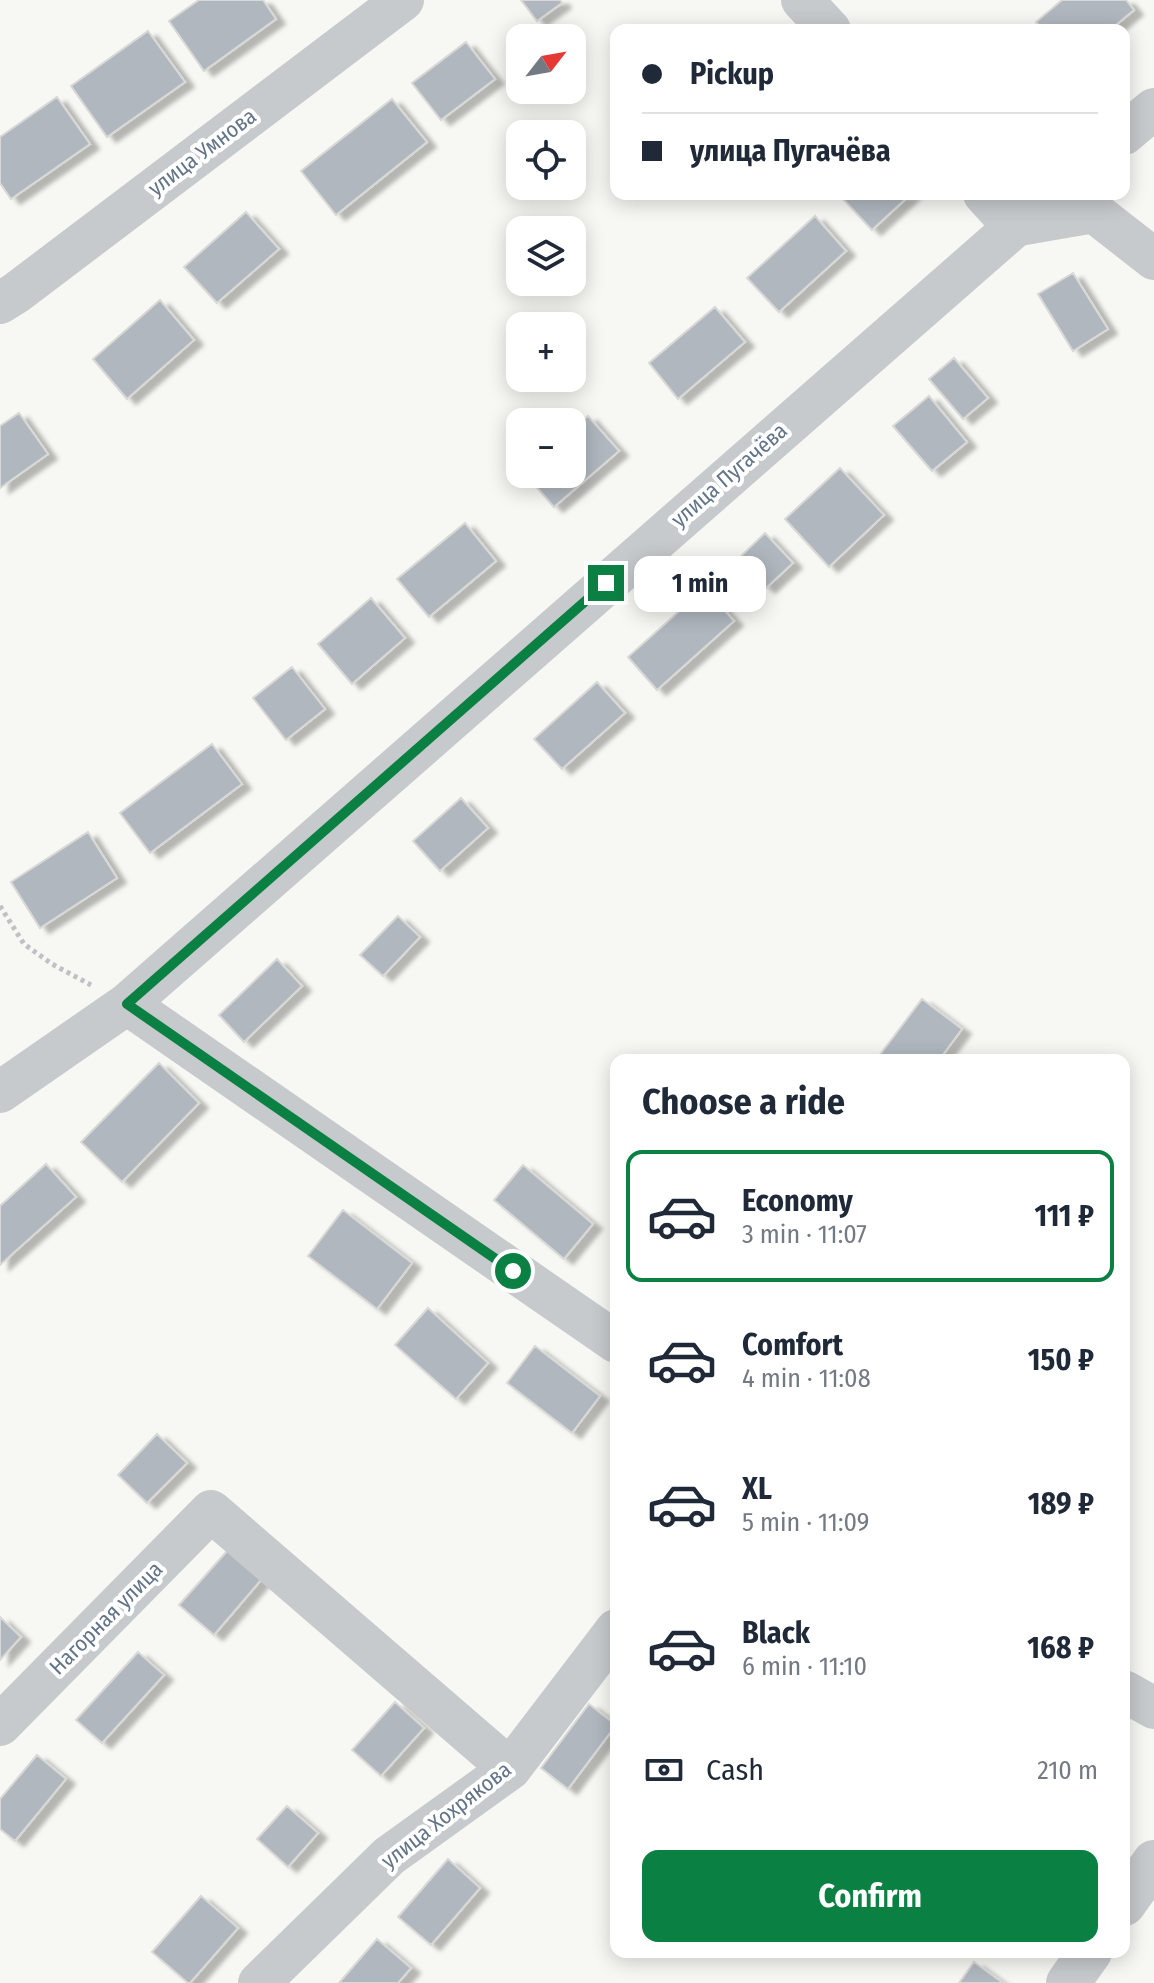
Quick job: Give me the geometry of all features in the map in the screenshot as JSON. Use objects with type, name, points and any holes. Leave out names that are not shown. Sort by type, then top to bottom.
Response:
[{"type":"street","name":"улица Умнова","points":[[0,303],[403,0]]},
{"type":"street","points":[[802,0],[824,24]]},
{"type":"street","points":[[1130,129],[1154,109]]},
{"type":"street","points":[[989,200],[1013,226],[1094,212],[1154,259]]},
{"type":"street","name":"улица Пугачёва","points":[[0,1092],[127,1004],[1045,200]]},
{"type":"street","points":[[127,1004],[610,1338]]},
{"type":"street","name":"Нагорная улица","points":[[0,1725],[211,1511],[510,1769]]},
{"type":"street","name":"улица Хохрякова","points":[[259,1983],[389,1856],[510,1769],[610,1638]]},
{"type":"street","points":[[1130,1694],[1154,1708]]},
{"type":"street","points":[[1130,1896],[1154,1862]]},
{"type":"street","points":[[1068,1983],[1086,1958]]},
{"type":"path","points":[[0,906],[24,944],[52,964],[127,1004]]},
{"type":"building","points":[[199,0],[263,0],[276,19],[204,71],[169,21]]},
{"type":"building","points":[[521,0],[560,0],[562,3],[537,21]]},
{"type":"building","points":[[1062,0],[1126,0],[1134,10],[1117,24],[1036,22]]},
{"type":"building","points":[[148,31],[185,82],[107,137],[71,86]]},
{"type":"building","points":[[466,42],[495,79],[441,120],[412,83]]},
{"type":"building","points":[[57,97],[90,144],[11,199],[0,183],[0,137]]},
{"type":"building","points":[[392,99],[427,142],[336,215],[301,171]]},
{"type":"building","points":[[844,200],[904,200],[872,230]]},
{"type":"building","points":[[246,212],[279,249],[217,303],[184,267]]},
{"type":"building","points":[[815,216],[846,251],[779,312],[747,278]]},
{"type":"building","points":[[1073,273],[1108,329],[1073,351],[1038,294]]},
{"type":"building","points":[[160,300],[194,340],[127,399],[93,359]]},
{"type":"building","points":[[715,307],[745,342],[678,399],[649,363]]},
{"type":"building","points":[[954,358],[988,398],[963,419],[929,379]]},
{"type":"building","points":[[929,396],[967,442],[932,471],[893,426]]},
{"type":"building","points":[[19,413],[48,454],[0,488],[0,426]]},
{"type":"building","points":[[588,416],[619,451],[586,479]]},
{"type":"building","points":[[840,468],[884,515],[829,567],[785,519]]},
{"type":"building","points":[[537,488],[576,488],[554,507]]},
{"type":"building","points":[[465,523],[496,561],[429,617],[397,579]]},
{"type":"building","points":[[765,533],[793,563],[766,588],[738,559]]},
{"type":"building","points":[[705,588],[734,621],[657,690],[628,657]]},
{"type":"building","points":[[371,598],[405,638],[352,684],[318,644]]},
{"type":"building","points":[[292,667],[325,709],[286,740],[253,698]]},
{"type":"building","points":[[597,682],[625,713],[562,769],[534,739]]},
{"type":"building","points":[[212,744],[242,784],[150,853],[120,813]]},
{"type":"building","points":[[461,798],[488,828],[440,871],[413,841]]},
{"type":"building","points":[[88,832],[117,878],[40,928],[11,882]]},
{"type":"building","points":[[398,916],[420,937],[383,976],[360,955]]},
{"type":"building","points":[[277,959],[302,986],[244,1042],[219,1015]]},
{"type":"building","points":[[922,999],[962,1029],[943,1054],[881,1054]]},
{"type":"building","points":[[159,1063],[199,1103],[122,1182],[81,1142]]},
{"type":"building","points":[[46,1164],[76,1197],[0,1265],[0,1206]]},
{"type":"building","points":[[523,1165],[593,1224],[564,1259],[494,1200]]},
{"type":"building","points":[[343,1210],[412,1263],[377,1309],[308,1256]]},
{"type":"building","points":[[428,1308],[488,1363],[456,1399],[395,1345]]},
{"type":"building","points":[[535,1346],[600,1396],[572,1433],[507,1383]]},
{"type":"building","points":[[157,1434],[187,1463],[147,1503],[118,1475]]},
{"type":"building","points":[[228,1550],[261,1580],[214,1635],[179,1605]]},
{"type":"building","points":[[0,1617],[21,1637],[0,1660]]},
{"type":"building","points":[[138,1652],[164,1675],[102,1743],[76,1720]]},
{"type":"building","points":[[395,1702],[424,1728],[381,1776],[352,1750]]},
{"type":"building","points":[[589,1704],[610,1720],[610,1733],[568,1789],[541,1768]]},
{"type":"building","points":[[37,1755],[66,1779],[15,1841],[0,1829],[0,1799]]},
{"type":"building","points":[[287,1806],[318,1833],[288,1867],[257,1839]]},
{"type":"building","points":[[448,1859],[480,1888],[431,1945],[398,1917]]},
{"type":"building","points":[[201,1896],[238,1928],[188,1983],[152,1952]]},
{"type":"building","points":[[377,1939],[411,1968],[398,1983],[339,1983]]},
{"type":"building","points":[[974,1962],[1003,1983],[959,1983]]},
{"type":"route","points":[[513,1271],[127,1004],[606,583]]}]
